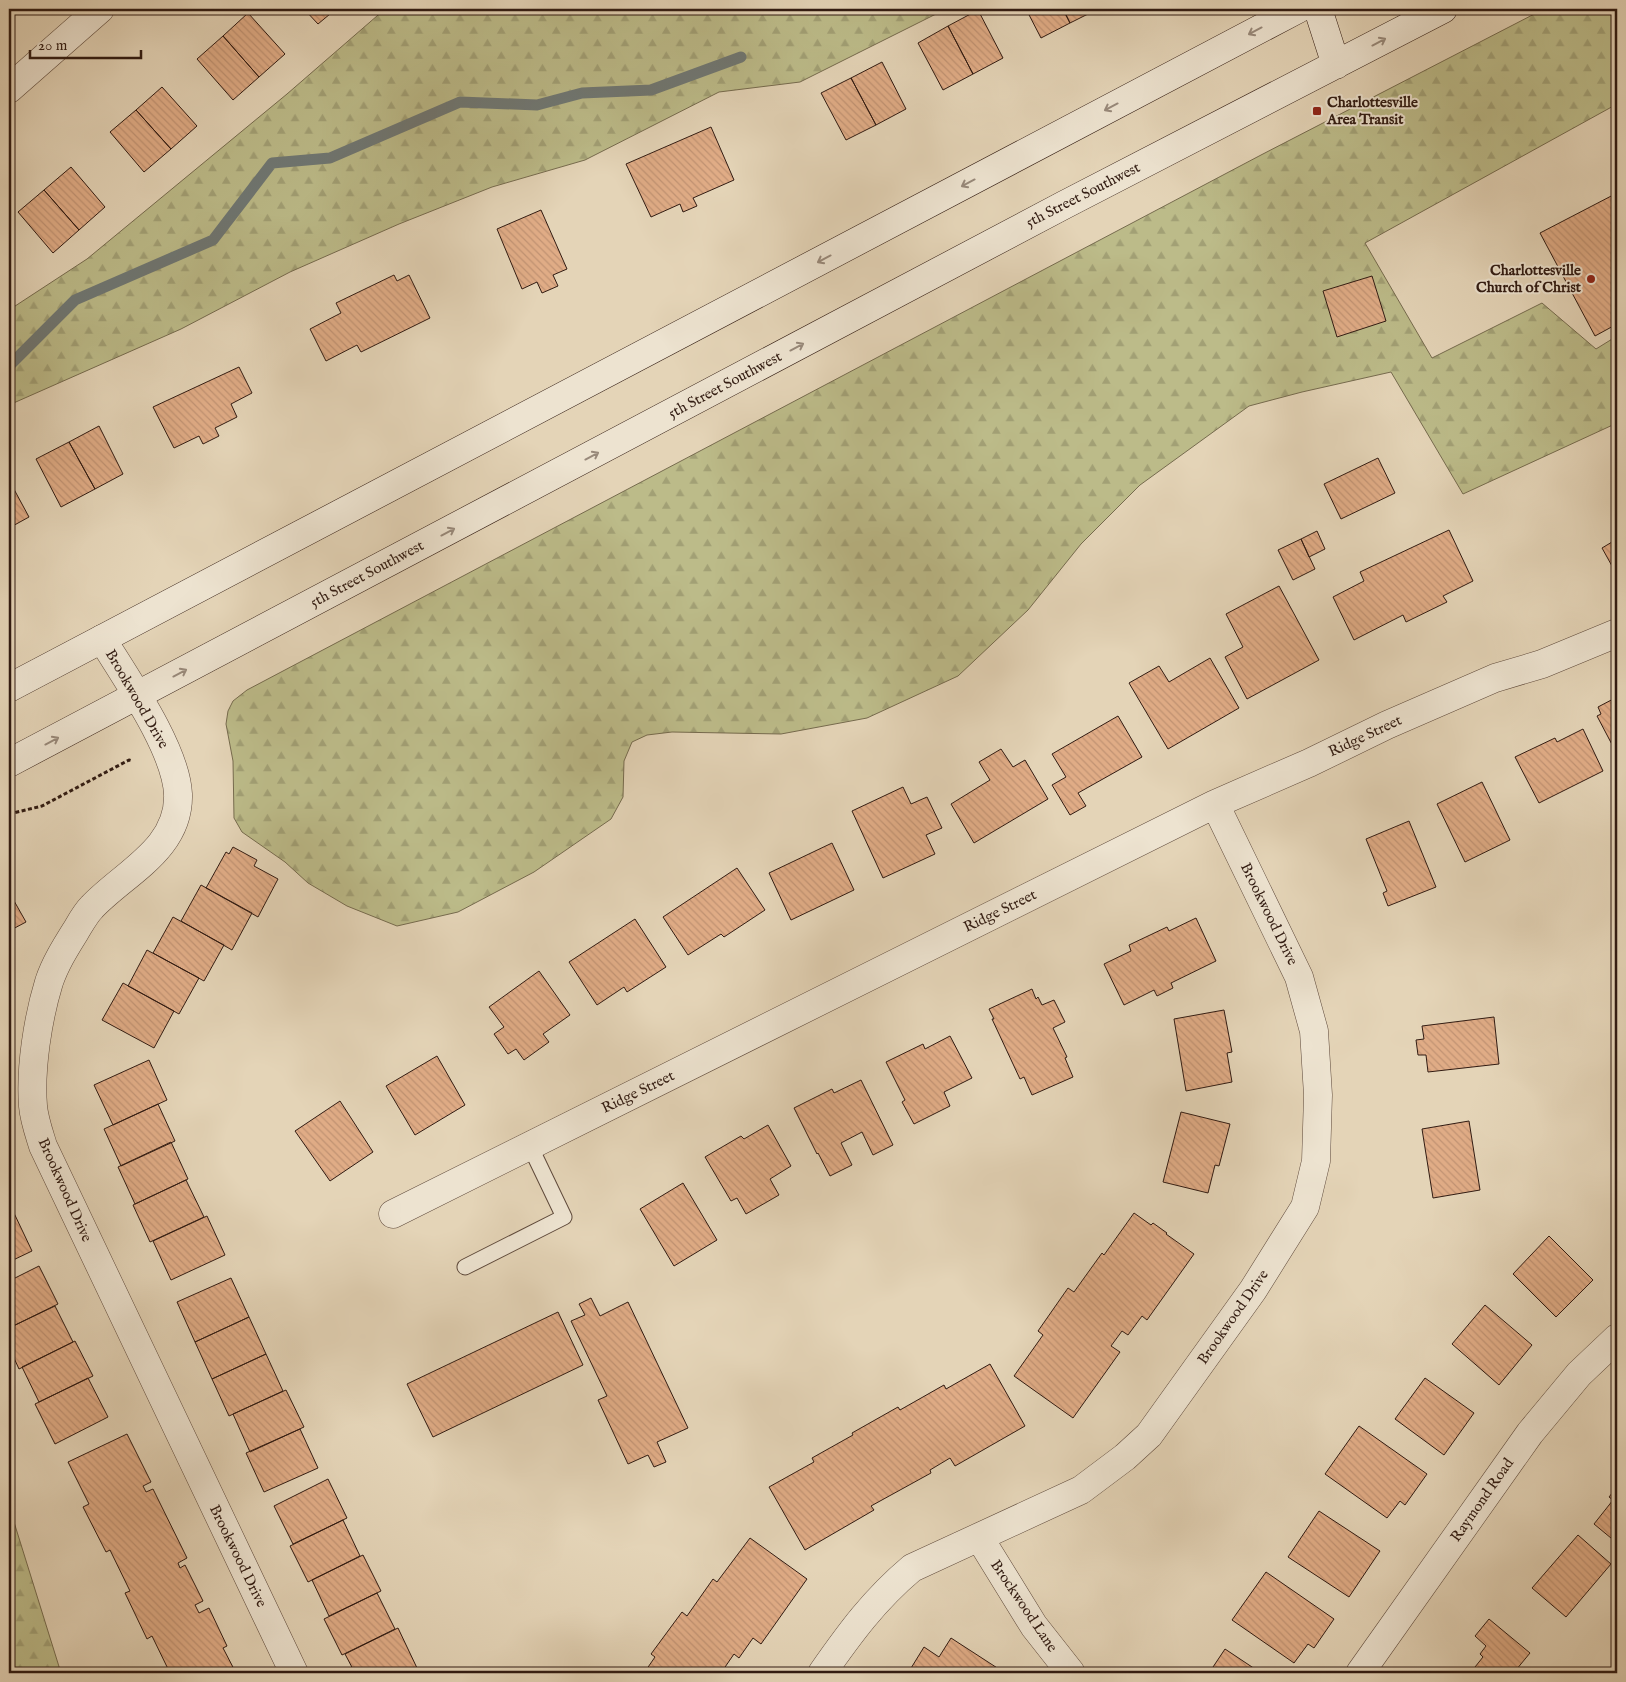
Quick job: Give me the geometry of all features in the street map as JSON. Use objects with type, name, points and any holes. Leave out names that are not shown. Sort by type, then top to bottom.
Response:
[{"type":"street","points":[[9,89],[100,9]]},
{"type":"street","points":[[9,688],[1298,9]]},
{"type":"street","points":[[1318,9],[1336,65]]},
{"type":"street","name":"5th Street Southwest","points":[[9,764],[1064,204],[1442,9]]},
{"type":"street","name":"Ridge Street","points":[[394,1214],[1215,804],[1495,678],[1542,664],[1617,633]]},
{"type":"street","name":"Brookwood Drive","points":[[102,639],[137,696],[168,753],[178,795],[176,811],[171,829],[160,847],[92,908],[61,955],[49,982],[40,1018],[32,1080],[33,1108],[42,1146],[294,1673]]},
{"type":"street","name":"Brookwood Drive","points":[[822,1673],[856,1626],[891,1586],[912,1568],[1082,1490],[1125,1457],[1149,1435],[1253,1290],[1305,1207],[1316,1161],[1318,1095],[1314,1031],[1299,977],[1215,804]]},
{"type":"street","name":"Raymond Road","points":[[1360,1673],[1530,1433],[1579,1374],[1617,1338]]},
{"type":"street","name":"Brockwood Lane","points":[[979,1538],[1034,1626],[1071,1673]]},
{"type":"lane","points":[[465,1267],[564,1218],[530,1146]]},
{"type":"path","points":[[9,814],[42,806],[129,760],[136,762]]},
{"type":"green space","points":[[385,9],[946,9],[800,82],[719,92],[585,160],[492,187],[399,224],[290,272],[181,329],[9,405],[9,310],[87,259],[287,94]]},
{"type":"green space","points":[[1544,9],[1617,9],[1617,104],[1365,243],[1432,358],[1542,303],[1596,349],[1617,336],[1617,423],[1463,494],[1391,372],[1249,406],[1140,485],[1081,544],[1028,610],[958,676],[867,718],[781,734],[672,732],[647,735],[632,742],[624,761],[623,797],[611,819],[534,872],[458,912],[397,926],[347,906],[308,883],[285,862],[242,832],[234,818],[233,761],[226,724],[228,711],[233,701],[247,690],[1261,155]]},
{"type":"green space","points":[[9,1506],[61,1673],[9,1673]]},
{"type":"building","points":[[304,9],[336,9],[318,24]]},
{"type":"building","points":[[1026,9],[1063,9],[1070,23],[1041,38]]},
{"type":"building","points":[[1063,9],[1098,9],[1070,23]]},
{"type":"building","points":[[978,10],[1003,58],[973,74],[948,26]]},
{"type":"building","points":[[248,13],[285,54],[259,77],[223,36]]},
{"type":"building","points":[[948,26],[973,74],[943,90],[918,43]]},
{"type":"building","points":[[223,36],[259,77],[233,100],[197,59]]},
{"type":"building","points":[[882,62],[906,109],[876,125],[851,78]]},
{"type":"building","points":[[851,78],[876,125],[846,140],[821,93]]},
{"type":"building","points":[[162,87],[197,126],[171,149],[136,110]]},
{"type":"building","points":[[136,110],[171,149],[144,172],[110,132]]},
{"type":"building","points":[[711,127],[734,180],[693,198],[697,206],[683,212],[680,204],[651,217],[626,164]]},
{"type":"building","points":[[71,167],[105,207],[79,230],[44,190]]},
{"type":"building","points":[[44,190],[79,230],[53,253],[18,212]]},
{"type":"building","name":"Charlottesville Church of Christ","points":[[1617,193],[1617,324],[1595,336],[1540,233]]},
{"type":"building","points":[[541,210],[567,269],[553,275],[558,286],[542,293],[537,282],[522,289],[497,229]]},
{"type":"building","points":[[394,275],[397,281],[409,275],[430,318],[361,352],[357,345],[326,361],[310,329],[341,313],[336,303]]},
{"type":"building","points":[[1372,276],[1386,321],[1337,337],[1323,291]]},
{"type":"building","points":[[239,367],[252,393],[231,404],[237,417],[215,428],[219,436],[203,444],[199,436],[174,448],[153,407]]},
{"type":"building","points":[[99,426],[123,474],[95,489],[69,442]]},
{"type":"building","points":[[69,442],[95,489],[61,507],[36,459]]},
{"type":"building","points":[[1378,458],[1395,493],[1341,519],[1324,484]]},
{"type":"building","points":[[9,480],[29,517],[9,528]]},
{"type":"building","points":[[1449,530],[1473,581],[1443,596],[1447,602],[1406,622],[1403,615],[1354,640],[1333,597],[1364,581],[1360,572]]},
{"type":"building","points":[[1317,531],[1325,549],[1309,557],[1301,539]]},
{"type":"building","points":[[1301,539],[1315,569],[1293,580],[1278,550]]},
{"type":"building","points":[[1617,539],[1617,575],[1602,548]]},
{"type":"building","points":[[1279,586],[1319,660],[1247,699],[1225,657],[1243,647],[1226,614]]},
{"type":"building","points":[[1210,658],[1239,708],[1168,749],[1129,683],[1159,666],[1169,682]]},
{"type":"building","points":[[1617,697],[1617,754],[1597,716],[1601,714],[1598,707]]},
{"type":"building","points":[[1118,716],[1142,757],[1078,793],[1086,806],[1070,815],[1052,785],[1066,777],[1052,754]]},
{"type":"building","points":[[1583,729],[1603,771],[1539,803],[1515,757],[1555,738],[1557,742]]},
{"type":"building","points":[[1001,749],[1013,767],[1025,760],[1048,799],[974,843],[951,804],[990,780],[979,762]]},
{"type":"building","points":[[1482,782],[1510,840],[1465,862],[1437,804]]},
{"type":"building","points":[[903,787],[911,804],[927,797],[942,828],[926,835],[935,854],[883,878],[852,811]]},
{"type":"building","points":[[1409,821],[1436,887],[1388,906],[1383,893],[1387,891],[1366,839]]},
{"type":"building","points":[[832,843],[854,890],[791,920],[769,873]]},
{"type":"building","points":[[233,847],[257,860],[254,866],[278,879],[258,917],[206,888],[226,852],[229,854]]},
{"type":"building","points":[[737,868],[765,910],[724,937],[721,934],[688,955],[663,917]]},
{"type":"building","points":[[201,885],[252,913],[232,950],[181,921]]},
{"type":"building","points":[[9,892],[26,922],[9,931]]},
{"type":"building","points":[[173,917],[224,945],[204,981],[153,953]]},
{"type":"building","points":[[1196,918],[1216,961],[1171,983],[1173,988],[1157,996],[1154,990],[1124,1005],[1104,964],[1131,951],[1129,945],[1167,927],[1169,931]]},
{"type":"building","points":[[635,919],[666,967],[627,992],[624,987],[597,1005],[569,962]]},
{"type":"building","points":[[147,950],[199,978],[179,1014],[128,986]]},
{"type":"building","points":[[539,971],[570,1015],[543,1034],[549,1042],[524,1060],[516,1049],[508,1054],[494,1034],[504,1027],[489,1007]]},
{"type":"building","points":[[123,983],[174,1011],[154,1048],[102,1020]]},
{"type":"building","points":[[1032,989],[1036,999],[1038,997],[1042,1005],[1054,1000],[1065,1022],[1053,1028],[1067,1057],[1065,1058],[1073,1077],[1032,1095],[1024,1077],[1020,1079],[989,1009]]},
{"type":"building","points":[[1224,1010],[1232,1052],[1227,1053],[1232,1082],[1186,1091],[1174,1019]]},
{"type":"building","points":[[1494,1017],[1499,1064],[1428,1072],[1426,1055],[1418,1055],[1416,1040],[1424,1039],[1422,1026]]},
{"type":"building","points":[[950,1036],[972,1078],[944,1092],[950,1106],[914,1124],[902,1102],[905,1100],[886,1062],[923,1044],[925,1049]]},
{"type":"building","points":[[437,1056],[465,1105],[415,1135],[386,1086]]},
{"type":"building","points":[[149,1060],[167,1100],[113,1125],[94,1085]]},
{"type":"building","points":[[861,1080],[893,1145],[873,1155],[862,1132],[841,1143],[852,1165],[830,1176],[794,1108],[832,1089],[834,1093]]},
{"type":"building","points":[[340,1101],[373,1152],[330,1181],[295,1131]]},
{"type":"building","points":[[158,1104],[175,1141],[121,1166],[104,1129]]},
{"type":"building","points":[[1181,1112],[1230,1124],[1219,1166],[1215,1165],[1208,1193],[1163,1182]]},
{"type":"building","points":[[1469,1121],[1480,1190],[1433,1198],[1422,1129]]},
{"type":"building","points":[[768,1125],[791,1166],[770,1179],[779,1195],[746,1214],[737,1198],[731,1201],[705,1157],[741,1136],[744,1139]]},
{"type":"building","points":[[171,1142],[188,1179],[135,1204],[118,1167]]},
{"type":"building","points":[[186,1180],[204,1217],[150,1242],[133,1205]]},
{"type":"building","points":[[683,1183],[717,1240],[674,1266],[640,1209]]},
{"type":"building","points":[[13,1211],[32,1251],[9,1262],[9,1213]]},
{"type":"building","points":[[1134,1213],[1151,1225],[1153,1223],[1194,1254],[1147,1320],[1142,1316],[1128,1335],[1122,1331],[1111,1346],[1120,1352],[1073,1418],[1014,1376],[1043,1335],[1038,1331],[1068,1288],[1074,1292],[1102,1253],[1104,1255]]},
{"type":"building","points":[[207,1216],[225,1255],[171,1280],[153,1241]]},
{"type":"building","points":[[1549,1236],[1593,1280],[1556,1317],[1513,1274]]},
{"type":"building","points":[[39,1266],[58,1304],[9,1328],[9,1281]]},
{"type":"building","points":[[231,1278],[249,1317],[195,1342],[177,1302]]},
{"type":"building","points":[[591,1298],[600,1316],[628,1302],[688,1428],[657,1442],[666,1462],[654,1467],[648,1455],[628,1464],[598,1400],[607,1396],[571,1321],[585,1315],[579,1304]]},
{"type":"building","points":[[1485,1305],[1532,1345],[1499,1385],[1452,1344]]},
{"type":"building","points":[[55,1306],[73,1342],[19,1369],[9,1347],[9,1328]]},
{"type":"building","points":[[558,1312],[583,1365],[433,1437],[407,1384]]},
{"type":"building","points":[[249,1317],[266,1354],[212,1379],[195,1342]]},
{"type":"building","points":[[75,1341],[93,1376],[39,1402],[22,1367]]},
{"type":"building","points":[[266,1354],[283,1391],[229,1416],[212,1379]]},
{"type":"building","points":[[990,1364],[1025,1426],[955,1466],[950,1458],[930,1470],[931,1473],[871,1506],[874,1510],[805,1550],[769,1487],[814,1462],[812,1458],[898,1407],[900,1410],[944,1385],[946,1389]]},
{"type":"building","points":[[88,1378],[108,1417],[55,1444],[35,1404]]},
{"type":"building","points":[[1425,1378],[1474,1413],[1444,1455],[1395,1419]]},
{"type":"building","points":[[286,1390],[304,1427],[250,1452],[233,1414]]},
{"type":"building","points":[[1359,1426],[1427,1474],[1405,1505],[1400,1501],[1387,1518],[1325,1474]]},
{"type":"building","points":[[300,1429],[318,1468],[264,1492],[246,1453]]},
{"type":"building","points":[[127,1434],[151,1482],[143,1486],[146,1492],[153,1489],[187,1558],[178,1563],[180,1568],[185,1565],[203,1601],[195,1605],[199,1613],[209,1608],[227,1646],[223,1648],[236,1673],[170,1673],[152,1636],[147,1639],[125,1593],[130,1591],[110,1550],[106,1552],[83,1507],[89,1504],[68,1462]]},
{"type":"building","points":[[328,1479],[347,1518],[293,1544],[274,1506]]},
{"type":"building","points":[[1617,1487],[1617,1543],[1594,1524],[1613,1500],[1609,1497]]},
{"type":"building","points":[[1319,1511],[1380,1551],[1349,1597],[1288,1557]]},
{"type":"building","points":[[343,1520],[360,1556],[308,1582],[290,1546]]},
{"type":"building","points":[[1578,1535],[1611,1564],[1566,1617],[1532,1588]]},
{"type":"building","points":[[750,1538],[807,1579],[761,1644],[753,1638],[739,1658],[734,1654],[723,1670],[729,1673],[644,1673],[655,1657],[651,1654],[682,1612],[687,1616],[713,1579],[717,1582]]},
{"type":"building","points":[[363,1555],[381,1591],[329,1616],[312,1580]]},
{"type":"building","points":[[1266,1572],[1334,1619],[1314,1648],[1308,1644],[1294,1663],[1232,1620]]},
{"type":"building","points":[[377,1593],[395,1629],[342,1655],[324,1619]]},
{"type":"building","points":[[1489,1619],[1530,1653],[1516,1670],[1520,1673],[1483,1673],[1475,1667],[1483,1657],[1480,1654],[1486,1646],[1475,1636]]},
{"type":"building","points":[[398,1628],[417,1668],[405,1673],[355,1673],[345,1654]]},
{"type":"building","points":[[951,1638],[1005,1673],[908,1673],[924,1647],[939,1657]]},
{"type":"building","points":[[1225,1649],[1261,1673],[1209,1673]]},
{"type":"waterway","points":[[9,366],[75,300],[213,240],[272,163],[330,158],[460,102],[537,105],[582,93],[651,90],[741,57]]},
{"type":"place","name":"Charlottesville Area Transit","points":[[1317,111]]},
{"type":"place","name":"Charlottesville Church of Christ","points":[[1591,279]]}]
